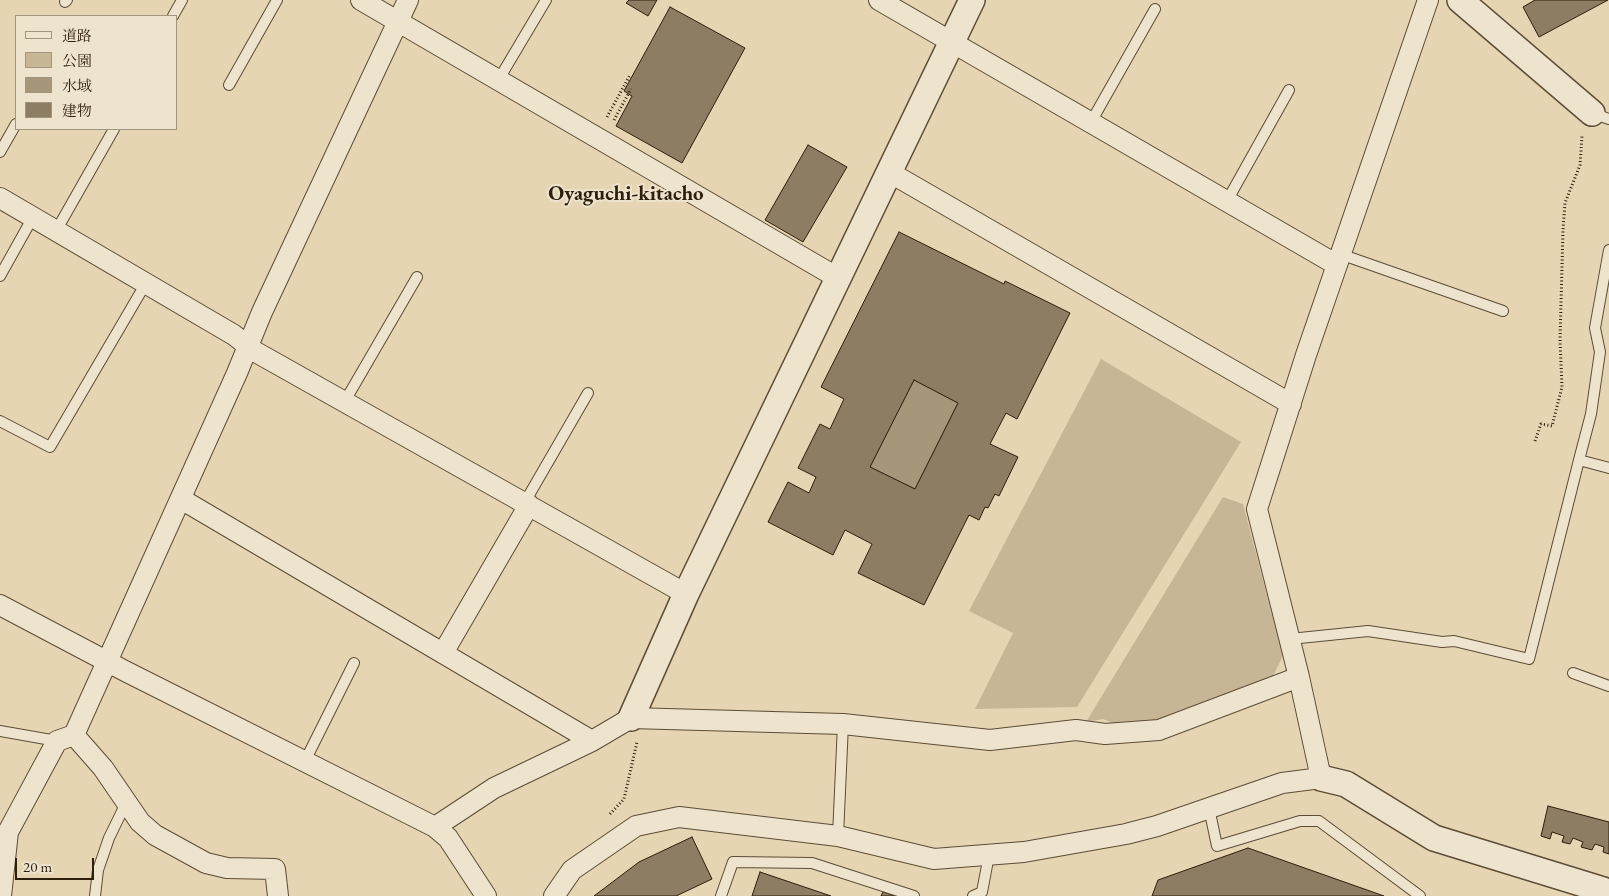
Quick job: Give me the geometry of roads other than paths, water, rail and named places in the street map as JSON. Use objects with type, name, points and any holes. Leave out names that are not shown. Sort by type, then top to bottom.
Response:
[{"type":"street","points":[[360,0],[838,278]]},
{"type":"street","points":[[1,896],[8,832],[66,738],[106,661],[181,499],[248,345],[408,0]]},
{"type":"street","points":[[879,0],[1227,201],[1339,260]]},
{"type":"street","points":[[631,718],[686,594],[972,0]]},
{"type":"street","points":[[1321,778],[1290,639],[1257,509],[1339,260],[1428,0]]},
{"type":"street","points":[[1460,0],[1600,116]]},
{"type":"street","points":[[889,172],[1291,404]]},
{"type":"street","points":[[0,198],[345,401],[686,594]]},
{"type":"street","points":[[181,499],[592,741]]},
{"type":"street","points":[[442,653],[527,504]]},
{"type":"street","points":[[0,605],[106,661],[436,827],[448,838],[486,896]]},
{"type":"street","points":[[436,827],[494,788],[592,741],[631,718],[844,724],[990,740],[1076,730],[1105,734],[1160,730],[1299,677]]},
{"type":"street","points":[[66,738],[103,768],[140,822],[155,835],[206,863],[227,868],[275,869],[278,896]]},
{"type":"street","points":[[554,896],[572,870],[636,826],[670,818],[679,817],[838,836],[934,859],[1024,852],[1126,834],[1157,826],[1282,783],[1321,778],[1346,784],[1434,838],[1603,890],[1609,894]]},
{"type":"lane","points":[[174,15],[182,0]]},
{"type":"lane","points":[[230,85],[277,0]]},
{"type":"lane","points":[[499,80],[546,0]]},
{"type":"lane","points":[[1091,122],[1155,9]]},
{"type":"lane","points":[[1227,201],[1289,90]]},
{"type":"lane","points":[[0,152],[15,126]]},
{"type":"lane","points":[[56,231],[113,130]]},
{"type":"lane","points":[[0,276],[33,217]]},
{"type":"lane","points":[[1290,639],[1368,631],[1442,642],[1454,641],[1529,659],[1591,414],[1600,352],[1595,328],[1609,250]]},
{"type":"lane","points":[[1339,260],[1504,312]]},
{"type":"lane","points":[[345,401],[416,278]]},
{"type":"lane","points":[[0,421],[50,447],[146,283]]},
{"type":"lane","points":[[527,504],[588,393]]},
{"type":"lane","points":[[1579,460],[1609,468]]},
{"type":"lane","points":[[305,761],[354,663]]},
{"type":"lane","points":[[1574,673],[1609,686]]},
{"type":"lane","points":[[838,836],[844,724]]},
{"type":"lane","points":[[0,732],[66,738]]},
{"type":"lane","points":[[94,896],[98,870],[109,838],[126,803]]},
{"type":"lane","points":[[1209,808],[1217,846],[1300,821],[1319,821],[1336,831],[1420,896]]},
{"type":"lane","points":[[973,896],[982,892],[989,855]]},
{"type":"lane","points":[[721,896],[732,862],[812,863],[914,896]]},
{"type":"water","points":[[914,380],[958,403],[915,489],[870,467]]},
{"type":"district","name":"Oyaguchi-kitacho","points":[[626,194]]}]
